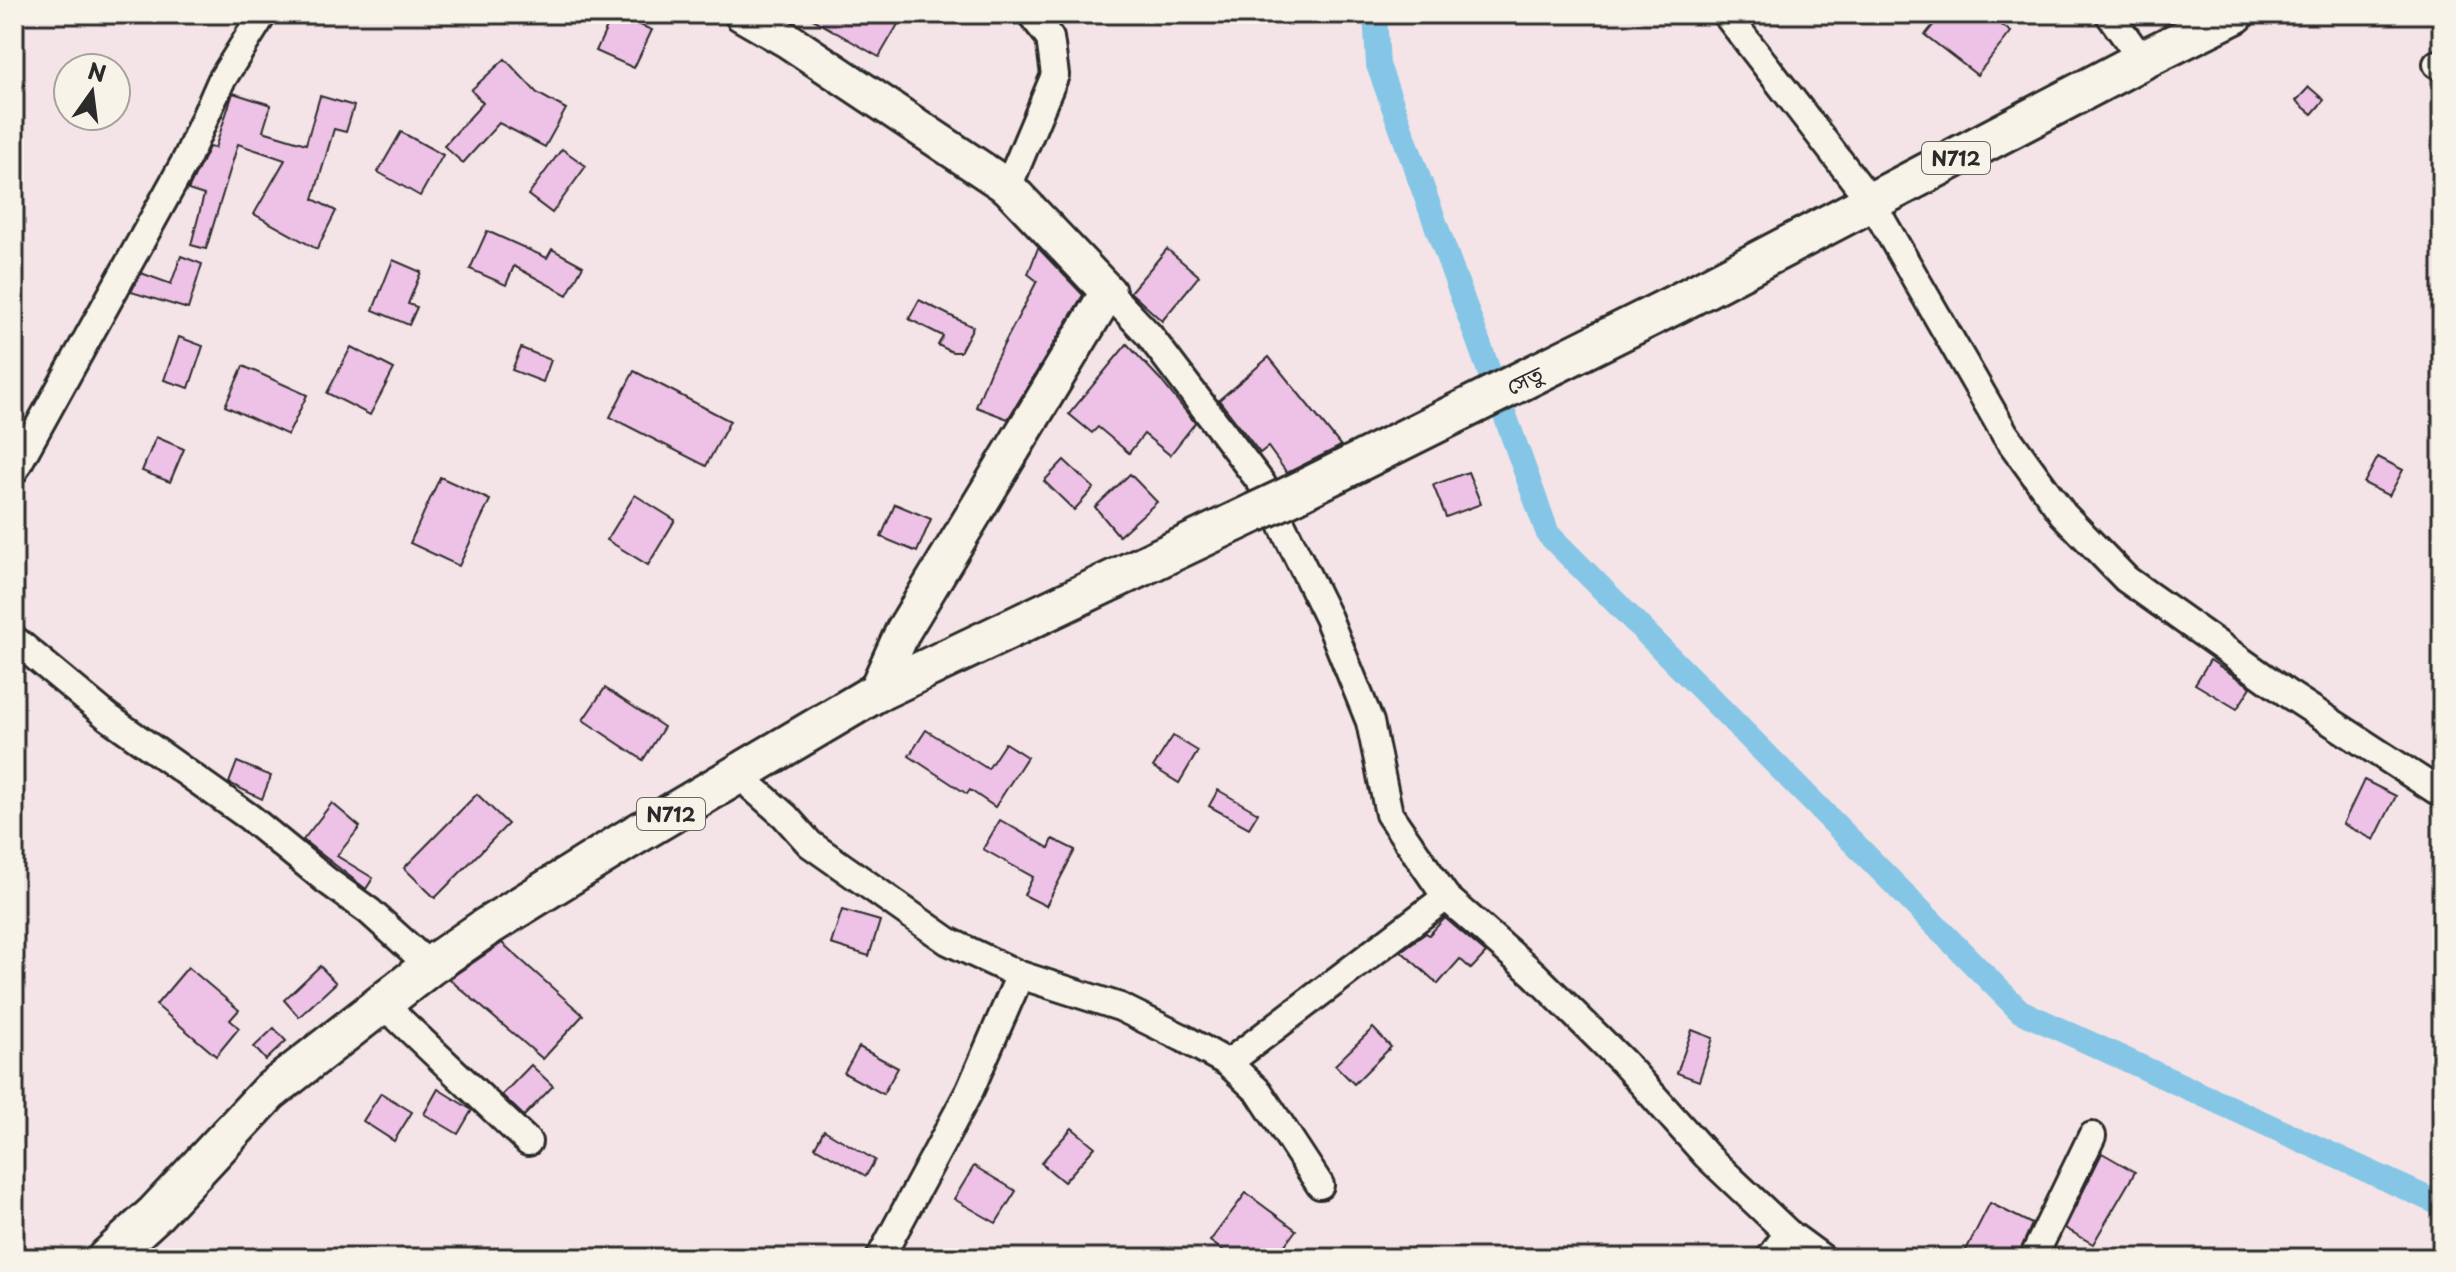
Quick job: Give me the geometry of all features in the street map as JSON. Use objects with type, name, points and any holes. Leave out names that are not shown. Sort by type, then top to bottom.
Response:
[{"type":"highway","name":"N712","points":[[1872,203],[2235,14]]},
{"type":"highway","name":"সেতু","points":[[875,693],[1292,495],[1872,203]]},
{"type":"highway","name":"N712","points":[[107,1258],[155,1214],[269,1092],[430,966],[612,849],[875,693]]},
{"type":"highway","name":"N712","points":[[131,1258],[155,1214]]},
{"type":"main road","points":[[742,14],[789,41],[1008,187],[1108,292],[903,631],[875,693]]},
{"type":"street","points":[[14,471],[187,158],[221,81],[263,14]]},
{"type":"street","points":[[1008,187],[1055,75],[1050,38],[1031,14]]},
{"type":"street","points":[[1726,14],[1872,203],[2005,434],[2073,525],[2126,579],[2288,694],[2442,794]]},
{"type":"street","points":[[2109,14],[2142,60]]},
{"type":"street","points":[[1108,292],[1149,335],[1262,484],[1328,618],[1370,722],[1389,814],[1446,897],[1534,974],[1623,1062],[1707,1156],[1788,1233],[1822,1258]]},
{"type":"street","points":[[14,639],[108,717],[249,817],[369,911],[430,966]]},
{"type":"street","points":[[742,773],[753,788],[785,816],[810,844],[948,941],[1020,975],[1120,1007],[1228,1063],[1259,1092],[1320,1185]]},
{"type":"street","points":[[1228,1063],[1446,897]]},
{"type":"street","points":[[880,1258],[970,1090],[1020,975]]},
{"type":"street","points":[[382,1003],[528,1142]]},
{"type":"street","points":[[2033,1258],[2092,1136]]},
{"type":"street","points":[[1770,1258],[1788,1233]]},
{"type":"building","points":[[613,14],[652,30],[634,68],[596,51]]},
{"type":"building","points":[[804,14],[904,14],[879,57]]},
{"type":"building","points":[[1942,14],[1987,14],[2011,32],[1977,75],[1925,35]]},
{"type":"building","points":[[505,59],[537,93],[566,109],[545,147],[499,123],[463,163],[444,146],[483,103],[471,90]]},
{"type":"building","points":[[2309,87],[2324,100],[2312,114],[2296,101]]},
{"type":"building","points":[[233,93],[271,105],[263,131],[306,144],[320,96],[354,106],[346,132],[334,129],[313,199],[336,211],[317,249],[254,214],[285,160],[238,144],[206,249],[191,245],[204,195],[188,190],[209,147],[215,148]]},
{"type":"building","points":[[401,132],[443,155],[420,196],[378,172]]},
{"type":"building","points":[[562,149],[586,166],[552,213],[528,195]]},
{"type":"building","points":[[487,231],[547,258],[552,249],[583,266],[567,295],[514,266],[506,285],[470,269]]},
{"type":"building","points":[[1038,248],[1083,295],[1008,419],[976,407],[991,369],[1037,281],[1028,274]]},
{"type":"building","points":[[1167,249],[1199,276],[1162,321],[1130,292]]},
{"type":"building","points":[[181,256],[202,264],[188,309],[131,292],[141,273],[171,284]]},
{"type":"building","points":[[393,260],[421,272],[408,304],[417,307],[409,325],[373,310]]},
{"type":"building","points":[[919,300],[973,327],[960,352],[952,352],[938,345],[943,336],[909,319]]},
{"type":"building","points":[[179,337],[203,346],[189,388],[164,380]]},
{"type":"building","points":[[1127,344],[1195,423],[1170,455],[1144,434],[1129,453],[1098,427],[1092,433],[1069,414]]},
{"type":"building","points":[[351,347],[394,369],[370,415],[327,393]]},
{"type":"building","points":[[521,348],[551,360],[543,382],[512,370]]},
{"type":"building","points":[[1269,357],[1341,446],[1287,473],[1268,447],[1260,453],[1219,400]]},
{"type":"building","points":[[243,366],[307,395],[288,435],[225,406]]},
{"type":"building","points":[[634,371],[730,421],[706,466],[610,417]]},
{"type":"building","points":[[156,437],[184,449],[170,482],[142,471]]},
{"type":"building","points":[[2378,457],[2403,470],[2389,496],[2364,483]]},
{"type":"building","points":[[1064,460],[1094,488],[1074,510],[1044,481]]},
{"type":"building","points":[[1468,472],[1481,504],[1446,517],[1433,485]]},
{"type":"building","points":[[1130,474],[1157,502],[1119,536],[1095,507]]},
{"type":"building","points":[[440,477],[490,500],[459,566],[410,543]]},
{"type":"building","points":[[635,495],[675,520],[648,565],[607,540]]},
{"type":"building","points":[[895,504],[931,519],[917,552],[881,537]]},
{"type":"building","points":[[2210,660],[2251,687],[2237,709],[2195,684]]},
{"type":"building","points":[[605,688],[664,727],[643,760],[583,720]]},
{"type":"building","points":[[926,730],[988,769],[1005,743],[1027,757],[995,807],[970,790],[967,794],[909,756]]},
{"type":"building","points":[[1173,736],[1198,751],[1179,783],[1153,767]]},
{"type":"building","points":[[237,762],[271,776],[262,799],[229,783]]},
{"type":"building","points":[[2364,780],[2396,796],[2374,840],[2343,824]]},
{"type":"building","points":[[1218,790],[1258,813],[1249,828],[1209,806]]},
{"type":"building","points":[[477,794],[508,824],[435,898],[404,868]]},
{"type":"building","points":[[332,803],[360,827],[337,856],[373,878],[366,889],[303,840]]},
{"type":"building","points":[[1000,820],[1049,848],[1053,839],[1075,850],[1046,906],[1024,895],[1033,877],[983,849]]},
{"type":"building","points":[[842,910],[880,921],[869,956],[831,944]]},
{"type":"building","points":[[1445,918],[1486,953],[1471,969],[1460,959],[1438,984],[1401,951],[1426,933],[1429,935]]},
{"type":"building","points":[[502,943],[583,1015],[543,1059],[449,979]]},
{"type":"building","points":[[320,966],[336,983],[299,1017],[284,1000]]},
{"type":"building","points":[[188,967],[239,1010],[230,1020],[239,1028],[216,1056],[156,1005]]},
{"type":"building","points":[[274,1028],[286,1041],[266,1060],[254,1047]]},
{"type":"building","points":[[1373,1028],[1391,1047],[1354,1084],[1335,1065]]},
{"type":"building","points":[[1692,1030],[1713,1038],[1699,1081],[1677,1073]]},
{"type":"building","points":[[859,1047],[898,1068],[883,1094],[844,1073]]},
{"type":"building","points":[[531,1065],[553,1086],[524,1116],[502,1095]]},
{"type":"building","points":[[438,1089],[472,1110],[458,1134],[424,1114]]},
{"type":"building","points":[[381,1093],[412,1112],[394,1141],[363,1121]]},
{"type":"building","points":[[1072,1128],[1095,1147],[1064,1182],[1041,1163]]},
{"type":"building","points":[[824,1130],[875,1160],[866,1176],[815,1147]]},
{"type":"building","points":[[2102,1153],[2135,1172],[2093,1244],[2065,1228]]},
{"type":"building","points":[[974,1166],[1016,1191],[996,1223],[954,1199]]},
{"type":"building","points":[[1246,1193],[1296,1230],[1275,1258],[1233,1258],[1210,1241]]},
{"type":"building","points":[[1990,1203],[2032,1224],[2017,1258],[1962,1258]]},
{"type":"waterway","points":[[1375,14],[1378,65],[1548,534],[2020,1011],[2442,1205]]}]
